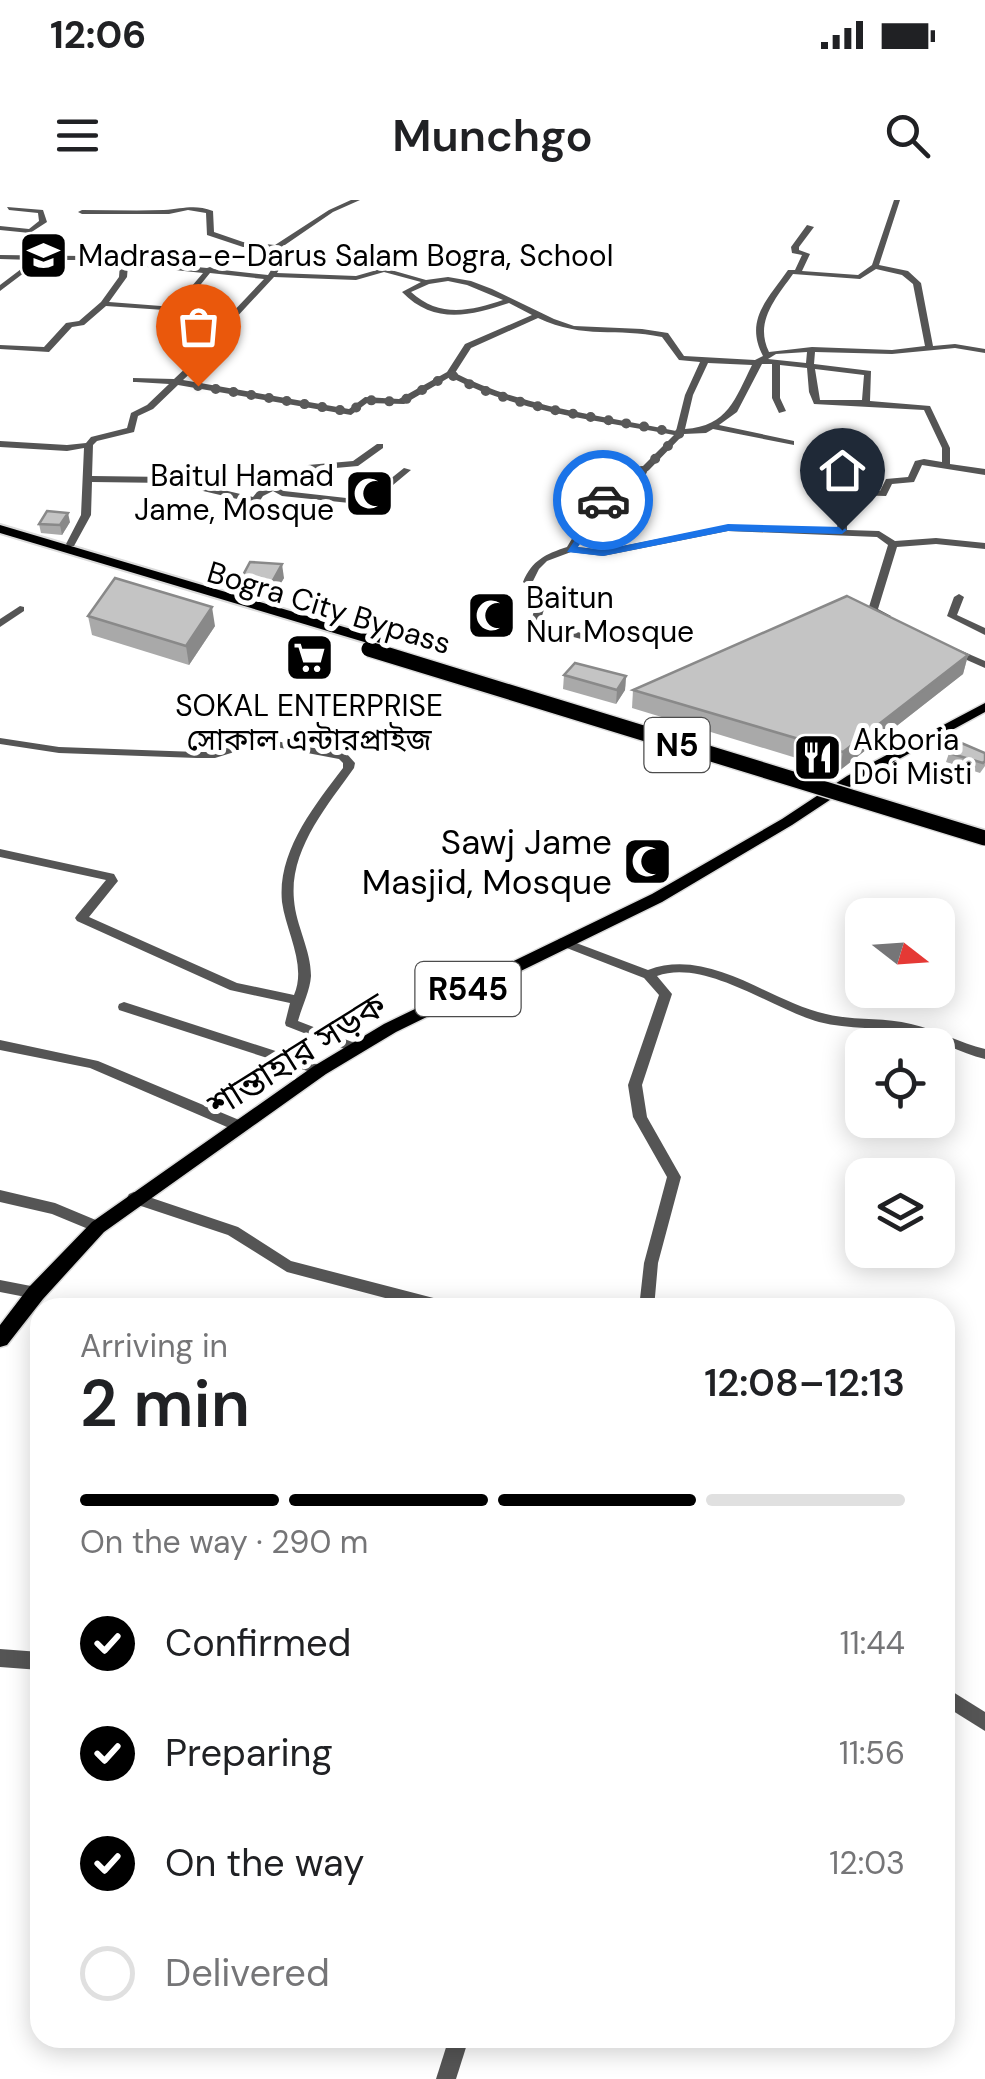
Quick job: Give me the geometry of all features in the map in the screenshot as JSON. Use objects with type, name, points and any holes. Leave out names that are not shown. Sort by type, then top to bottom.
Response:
[{"type":"highway","name":"Bogra City Bypass","points":[[0,529],[985,838]]},
{"type":"highway","name":"Bogra City Bypass","points":[[0,537],[985,828]]},
{"type":"highway","points":[[124,574],[146,592]]},
{"type":"main road","name":"শান্তাহার সড়ক","points":[[33,1298],[98,1227],[134,1198],[355,1048],[657,898],[852,779],[985,706]]},
{"type":"main road","name":"শান্তাহার সড়ক","points":[[0,1340],[30,1302]]},
{"type":"street","points":[[82,212],[169,212],[188,208],[209,211],[210,233],[254,247],[277,246],[331,211],[357,200]]},
{"type":"street","points":[[450,374],[471,386],[558,410],[680,434],[713,426],[734,410],[760,359],[758,336],[771,292],[791,272],[860,276],[875,266],[897,200]]},
{"type":"street","points":[[0,228],[30,231],[43,222],[40,212],[5,207]]},
{"type":"street","points":[[798,272],[806,254],[794,247],[810,227]]},
{"type":"street","points":[[71,544],[86,516],[89,446],[96,438],[131,430],[134,415],[150,407],[177,382],[270,276],[285,253],[277,246]]},
{"type":"street","points":[[0,257],[210,268],[270,276],[356,278],[384,270],[423,280],[445,276],[576,329],[665,335],[682,358],[760,359],[812,348],[985,351]]},
{"type":"street","points":[[0,289],[38,259]]},
{"type":"street","points":[[0,348],[46,350],[69,325],[81,322],[104,304],[123,276],[124,262]]},
{"type":"street","points":[[156,280],[169,266]]},
{"type":"street","points":[[875,266],[905,272],[917,283],[929,348]]},
{"type":"street","points":[[104,304],[178,308],[210,268]]},
{"type":"street","points":[[423,280],[406,292],[408,296],[444,312],[468,315],[508,301]]},
{"type":"street","points":[[136,380],[177,382],[351,412],[365,400],[401,402],[450,374],[468,346],[538,314]]},
{"type":"street","points":[[181,335],[213,338]]},
{"type":"street","points":[[812,348],[812,392],[818,402]]},
{"type":"street","points":[[760,359],[868,373],[866,403]]},
{"type":"street","points":[[571,549],[597,504],[646,468],[680,434],[689,396],[705,360]]},
{"type":"street","points":[[776,362],[776,398],[782,412]]},
{"type":"street","points":[[814,417],[813,405],[818,402],[927,408],[946,448],[946,464]]},
{"type":"street","points":[[713,426],[791,443]]},
{"type":"street","points":[[0,444],[89,446]]},
{"type":"street","points":[[246,516],[254,500],[311,467],[355,464],[380,446]]},
{"type":"street","points":[[842,530],[844,492],[883,494],[889,481],[911,480],[918,464],[946,464],[985,472]]},
{"type":"street","points":[[276,489],[295,495],[366,502],[407,470]]},
{"type":"street","points":[[89,479],[169,480],[254,500]]},
{"type":"street","points":[[639,636],[585,637],[535,624],[544,594],[528,582],[532,568],[542,558],[571,549],[603,553],[728,528],[842,530],[879,534],[892,544],[936,541],[985,546]]},
{"type":"street","points":[[892,544],[873,610],[902,624]]},
{"type":"street","points":[[959,597],[952,616],[985,632]]},
{"type":"street","points":[[1,623],[20,609]]},
{"type":"street","points":[[945,646],[985,665]]},
{"type":"street","points":[[0,741],[60,750],[197,755],[215,755],[259,741],[342,756],[348,768],[303,831],[287,888],[290,924],[306,977],[289,1017],[291,1024],[355,1048]]},
{"type":"street","points":[[0,852],[110,877],[112,881],[102,896],[81,918],[234,988],[296,1001]]},
{"type":"street","points":[[563,942],[648,975],[666,994],[635,1085],[640,1116],[674,1177],[651,1263],[647,1298]]},
{"type":"street","points":[[648,975],[656,970],[681,968],[732,981],[818,1017],[908,1027],[985,1054]]},
{"type":"street","points":[[124,1008],[320,1070]]},
{"type":"street","points":[[0,1045],[93,1064],[239,1126]]},
{"type":"street","points":[[0,1196],[55,1210],[98,1227]]},
{"type":"street","points":[[134,1198],[234,1231],[287,1266],[410,1298]]},
{"type":"street","points":[[0,1286],[36,1294]]},
{"type":"street","points":[[0,1658],[30,1660]]},
{"type":"street","points":[[955,1702],[985,1722]]},
{"type":"street","points":[[446,2079],[457,2048]]},
{"type":"building","points":[[47,511],[68,513],[60,525],[39,524]]},
{"type":"building","points":[[250,562],[282,564],[272,582],[242,577]]},
{"type":"building","points":[[115,578],[212,607],[186,646],[88,616]]},
{"type":"building","points":[[847,596],[968,655],[843,752],[633,690]]},
{"type":"building","points":[[485,598],[502,600],[498,612],[479,610]]},
{"type":"building","points":[[575,663],[626,676],[617,690],[564,675]]},
{"type":"building","points":[[959,742],[985,753],[985,761],[949,753]]},
{"type":"way so far","points":[[198,386],[351,412],[365,400],[401,402],[450,374],[471,386],[558,410],[680,434],[646,468],[603,500]]},
{"type":"place","name":"Madrasa-e-Darus Salam Bogra, School","points":[[43,256]]},
{"type":"place","name":"Baitul Hamad Jame, Mosque","points":[[369,493]]},
{"type":"place","name":"Baitun Nur Mosque","points":[[491,615]]},
{"type":"place","name":"SOKAL ENTERPRISE সোকাল এন্টারপ্রাইজ","points":[[309,657]]},
{"type":"place","name":"Akboria Doi Misti","points":[[818,757]]},
{"type":"place","name":"Sawj Jame Masjid, Mosque","points":[[647,862]]},
{"type":"route","points":[[603,500],[571,549],[603,553],[728,528],[842,530]]}]
